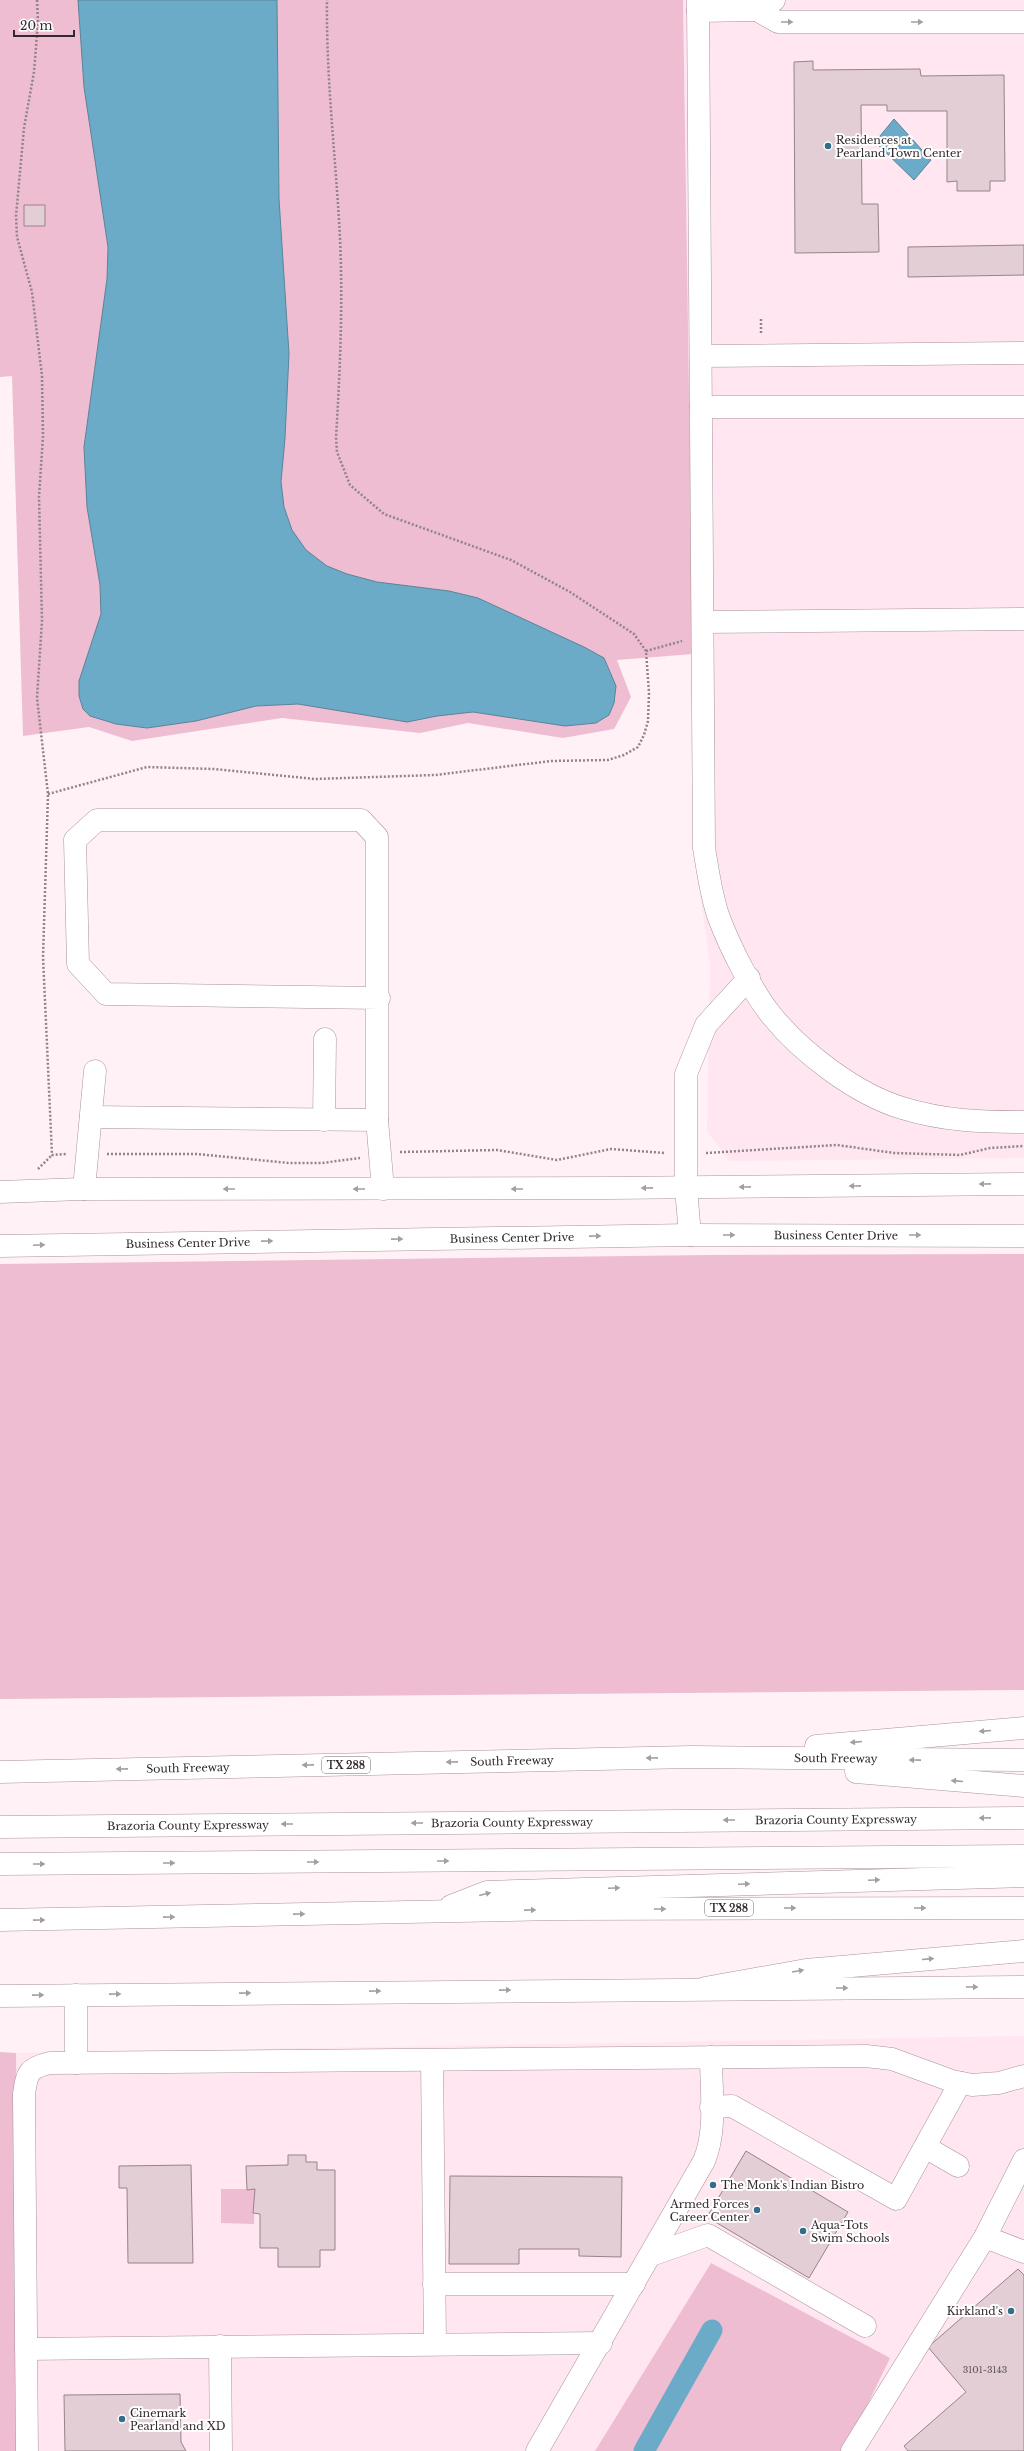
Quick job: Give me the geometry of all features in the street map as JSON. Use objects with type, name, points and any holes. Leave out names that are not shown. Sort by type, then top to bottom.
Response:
[{"type":"main road","points":[[1024,22],[778,22],[765,5],[698,6],[704,848],[718,917],[732,947],[772,1016],[828,1070],[860,1089],[900,1107],[928,1115],[966,1122],[1024,1122]]},
{"type":"main road","points":[[701,356],[1024,353]]},
{"type":"main road","points":[[701,407],[1024,408]]},
{"type":"main road","points":[[703,622],[1024,619]]},
{"type":"main road","points":[[379,998],[106,994],[78,964],[75,840],[97,820],[361,820],[377,837],[379,998],[377,1120],[383,1189]]},
{"type":"main road","points":[[690,1235],[686,1188],[686,1074],[706,1025],[749,978]]},
{"type":"main road","points":[[324,1120],[325,1039]]},
{"type":"main road","points":[[84,1189],[95,1071]]},
{"type":"main road","points":[[91,1117],[377,1120]]},
{"type":"main road","points":[[0,1192],[84,1189],[686,1188],[1024,1184]]},
{"type":"main road","name":"Business Center Drive","points":[[0,1246],[690,1235],[1024,1236]]},
{"type":"main road","points":[[691,1757],[1024,1728]]},
{"type":"main road","points":[[691,1757],[1024,1786]]},
{"type":"main road","name":"South Freeway","points":[[0,1772],[691,1757],[1024,1760]]},
{"type":"main road","name":"Brazoria County Expressway","points":[[0,1827],[1024,1818]]},
{"type":"main road","points":[[0,1864],[1024,1856]]},
{"type":"main road","points":[[435,1912],[487,1892],[1024,1876]]},
{"type":"main road","name":"TX 288","points":[[0,1920],[435,1912],[1024,1908]]},
{"type":"main road","points":[[705,1988],[806,1970],[1024,1951]]},
{"type":"main road","points":[[0,1996],[705,1988],[1024,1987]]},
{"type":"main road","points":[[76,1994],[76,2063]]},
{"type":"main road","points":[[27,2451],[24,2094],[27,2074],[36,2066],[50,2063],[866,2056],[892,2059],[960,2083],[972,2085],[999,2083],[1024,2076]]},
{"type":"main road","points":[[537,2451],[601,2343],[707,2154],[710,2147],[711,2058]]},
{"type":"main road","points":[[432,2060],[435,2344]]},
{"type":"main road","points":[[711,2107],[732,2106],[896,2200],[960,2083]]},
{"type":"main road","points":[[924,2147],[958,2166]]},
{"type":"main road","points":[[852,2451],[985,2237],[1024,2160]]},
{"type":"main road","points":[[651,2255],[708,2235],[865,2326]]},
{"type":"main road","points":[[985,2237],[1024,2252]]},
{"type":"main road","points":[[434,2284],[634,2284]]},
{"type":"main road","points":[[26,2348],[601,2343]]},
{"type":"main road","points":[[220,2346],[221,2451]]},
{"type":"path","points":[[48,794],[146,768],[214,769],[315,779],[435,775],[551,761],[608,760],[624,755],[638,747],[644,735],[648,721],[649,693],[646,651],[634,634],[570,592],[511,560],[384,514],[350,485],[342,470],[336,438],[342,347],[340,239],[331,129],[327,0]]},
{"type":"shaded area","points":[[0,0],[683,0],[693,654],[617,660],[631,697],[614,729],[563,738],[468,723],[420,733],[282,718],[132,741],[89,727],[23,736],[12,376],[0,377]]},
{"type":"shaded area","points":[[683,0],[1024,0],[1024,1158],[729,1161],[707,1131],[710,964],[696,865]]},
{"type":"shaded area","points":[[1024,1254],[1024,1690],[0,1699],[0,1264],[710,1255]]},
{"type":"shaded area","points":[[1024,2036],[1024,2451],[845,2451],[711,2263],[595,2451],[20,2451],[16,2053]]},
{"type":"shaded area","points":[[0,2052],[16,2053],[20,2451],[0,2451]]},
{"type":"shaded area","points":[[221,2189],[255,2189],[254,2224],[221,2223]]},
{"type":"shaded area","points":[[711,2263],[890,2358],[845,2451],[595,2451]]},
{"type":"water","points":[[78,0],[277,0],[279,199],[289,354],[285,438],[281,482],[284,507],[292,530],[306,550],[327,566],[347,574],[377,582],[449,591],[478,598],[584,647],[604,658],[616,686],[614,703],[609,715],[596,723],[565,726],[473,712],[437,716],[407,722],[298,704],[256,706],[196,721],[147,728],[116,724],[90,716],[83,709],[79,696],[79,681],[101,614],[100,585],[87,507],[84,447],[107,279],[108,247],[84,87]]},
{"type":"water","points":[[894,119],[931,160],[914,180],[875,142]]},
{"type":"building","name":"Residences at Pearland Town Center","points":[[813,61],[813,70],[920,69],[921,76],[1004,75],[1005,181],[990,181],[990,191],[957,191],[957,181],[947,182],[947,111],[887,111],[887,105],[861,105],[862,204],[878,204],[879,252],[795,253],[794,62]]},
{"type":"building","points":[[24,205],[45,205],[45,226],[24,226]]},
{"type":"building","points":[[1024,245],[1024,275],[908,277],[908,247]]},
{"type":"building","points":[[746,2151],[848,2212],[809,2278],[707,2217]]},
{"type":"building","points":[[288,2155],[306,2155],[306,2162],[317,2162],[317,2170],[335,2170],[335,2250],[320,2250],[320,2267],[278,2267],[278,2248],[260,2248],[260,2214],[253,2213],[255,2189],[247,2190],[246,2166],[288,2165]]},
{"type":"building","points":[[191,2165],[193,2263],[128,2263],[127,2188],[119,2188],[119,2166]]},
{"type":"building","points":[[450,2176],[622,2177],[621,2257],[579,2256],[579,2249],[519,2249],[519,2264],[449,2264]]},
{"type":"building","points":[[1018,2269],[1024,2275],[1024,2451],[908,2451],[904,2446],[966,2392],[928,2347]]},
{"type":"building","name":"Cinemark Pearland and XD","points":[[180,2394],[181,2442],[186,2451],[65,2451],[64,2395]]},
{"type":"waterway","points":[[644,2451],[712,2330]]},
{"type":"place","name":"Residences at Pearland Town Center","points":[[828,146]]},
{"type":"place","name":"The Monk's Indian Bistro","points":[[713,2185]]},
{"type":"place","name":"Armed Forces Career Center","points":[[757,2210]]},
{"type":"place","name":"Aqua-Tots Swim Schools","points":[[803,2231]]},
{"type":"place","name":"Kirkland's","points":[[1011,2311]]},
{"type":"place","name":"Cinemark Pearland and XD","points":[[122,2419]]}]
